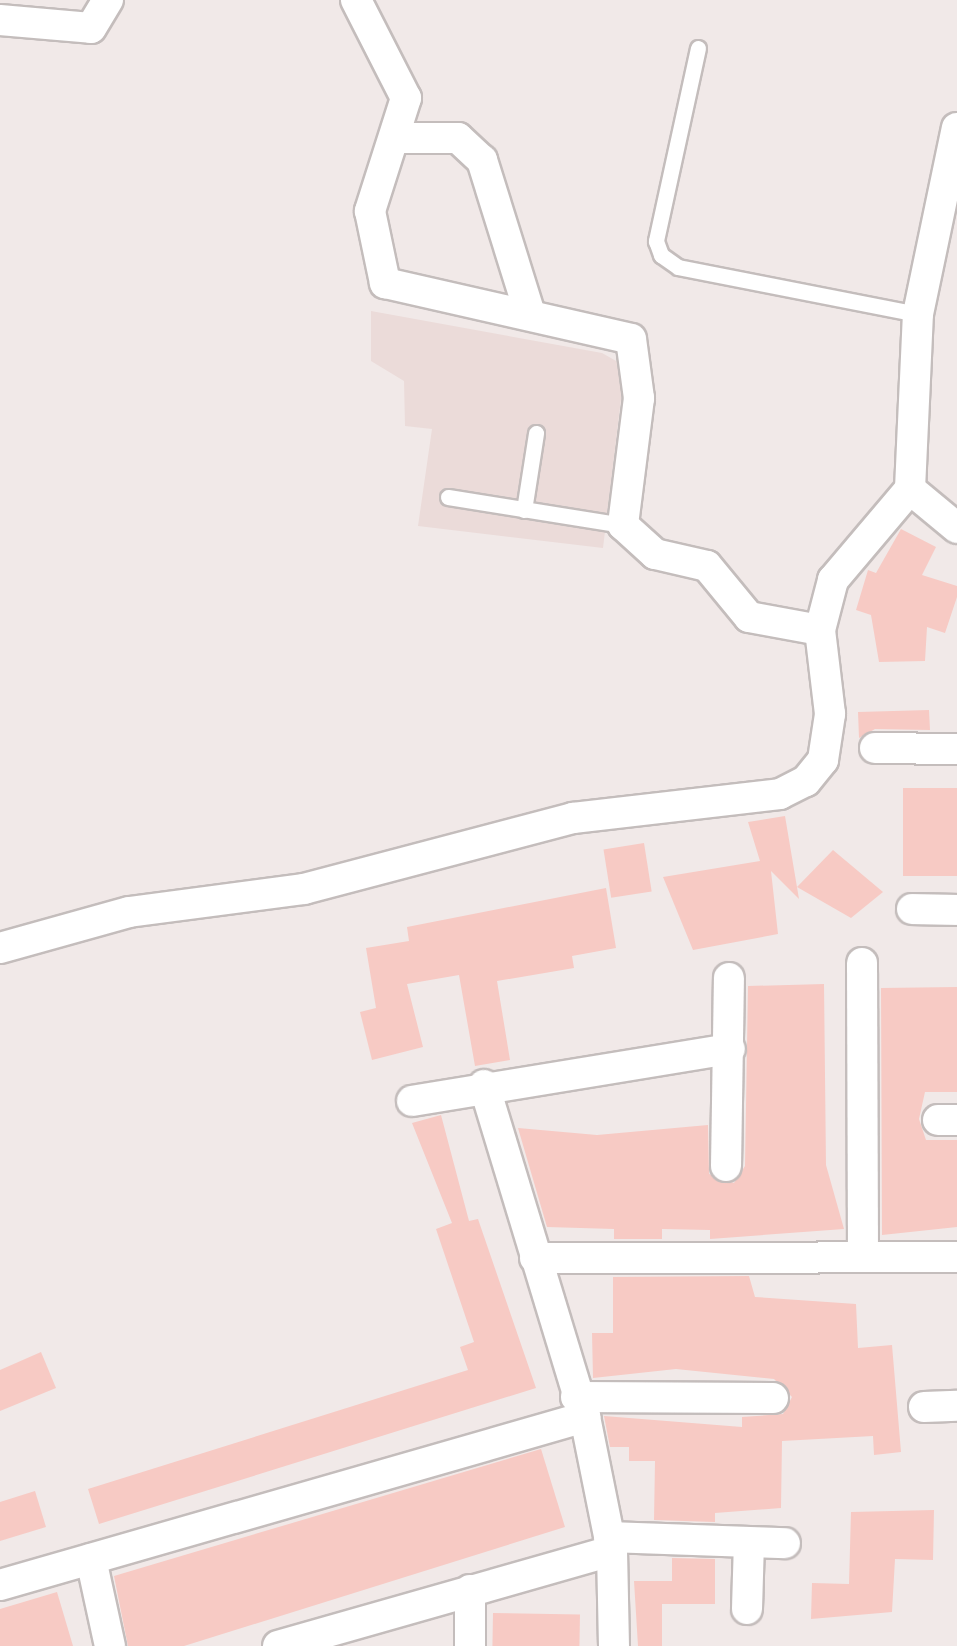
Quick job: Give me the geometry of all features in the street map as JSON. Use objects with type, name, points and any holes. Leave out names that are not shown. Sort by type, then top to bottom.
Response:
[{"type":"street","points":[[0,20],[92,28],[108,0]]},
{"type":"street","points":[[356,0],[405,87],[395,138],[370,211],[385,282],[402,293],[529,311],[631,338],[639,398],[623,510],[654,554],[708,566],[749,617],[820,630]]},
{"type":"street","points":[[0,948],[129,912],[304,889],[573,818],[780,794],[823,760],[831,700],[820,630],[833,580],[910,489],[918,314],[957,128]]},
{"type":"street","points":[[395,138],[458,138],[482,160],[529,311]]},
{"type":"street","points":[[910,489],[957,528]]},
{"type":"street","points":[[875,748],[957,749]]},
{"type":"street","points":[[912,909],[957,910]]},
{"type":"street","points":[[862,962],[862,1258]]},
{"type":"street","points":[[726,1166],[728,978]]},
{"type":"street","points":[[412,1101],[484,1084],[730,1049]]},
{"type":"street","points":[[484,1084],[581,1407],[610,1544],[614,1646]]},
{"type":"street","points":[[535,1258],[957,1257]]},
{"type":"street","points":[[0,1585],[92,1560],[581,1407],[774,1398]]},
{"type":"street","points":[[924,1407],[957,1406]]},
{"type":"street","points":[[747,1609],[749,1543]]},
{"type":"street","points":[[278,1646],[332,1638],[610,1544],[785,1543]]},
{"type":"street","points":[[92,1560],[110,1646]]},
{"type":"street","points":[[470,1590],[470,1646]]},
{"type":"lane","points":[[698,48],[656,241],[661,255],[678,267],[918,314]]},
{"type":"lane","points":[[524,510],[536,433]]},
{"type":"lane","points":[[448,497],[524,510],[623,510]]},
{"type":"shaded area","points":[[371,311],[602,353],[625,366],[603,548],[418,526],[432,429],[405,426],[404,381],[371,361]]},
{"type":"building","points":[[901,529],[936,547],[922,575],[957,586],[957,597],[945,633],[927,627],[925,661],[879,662],[871,615],[856,610],[868,570],[876,573]]},
{"type":"building","points":[[929,710],[930,730],[875,729],[859,738],[858,712]]},
{"type":"building","points":[[903,788],[957,788],[957,876],[903,876]]},
{"type":"building","points":[[785,816],[799,899],[771,871],[778,934],[693,950],[663,877],[760,861],[748,822]]},
{"type":"building","points":[[644,843],[652,891],[611,898],[604,849]]},
{"type":"building","points":[[833,850],[883,892],[851,918],[797,887]]},
{"type":"building","points":[[606,888],[616,948],[572,956],[574,968],[497,981],[510,1060],[475,1066],[459,975],[407,984],[423,1047],[372,1060],[360,1012],[376,1008],[366,948],[409,941],[407,927]]},
{"type":"building","points":[[824,984],[826,1165],[844,1229],[710,1239],[710,1230],[662,1229],[662,1239],[614,1239],[614,1229],[547,1227],[518,1128],[597,1135],[708,1125],[709,1174],[734,1183],[745,1166],[748,986]]},
{"type":"building","points":[[957,987],[957,1092],[925,1092],[919,1119],[926,1140],[957,1140],[957,1227],[882,1235],[881,988]]},
{"type":"building","points":[[441,1115],[469,1221],[478,1219],[536,1388],[99,1524],[88,1489],[468,1370],[460,1347],[474,1342],[436,1229],[452,1223],[412,1123]]},
{"type":"building","points":[[749,1276],[755,1297],[856,1304],[858,1348],[892,1345],[901,1452],[874,1455],[873,1436],[782,1441],[781,1508],[715,1513],[715,1522],[654,1520],[655,1461],[629,1461],[629,1447],[610,1447],[604,1416],[742,1427],[742,1417],[783,1414],[792,1397],[774,1379],[676,1369],[593,1378],[592,1333],[613,1333],[613,1277]]},
{"type":"building","points":[[41,1352],[56,1388],[0,1411],[0,1370]]},
{"type":"building","points":[[541,1449],[565,1527],[184,1646],[128,1646],[114,1576]]},
{"type":"building","points":[[35,1491],[46,1527],[0,1541],[0,1502]]},
{"type":"building","points":[[934,1510],[933,1560],[895,1559],[892,1612],[811,1619],[812,1583],[849,1584],[851,1512]]},
{"type":"building","points":[[672,1558],[715,1559],[715,1604],[662,1604],[662,1646],[638,1646],[634,1581],[672,1581]]},
{"type":"building","points":[[57,1592],[73,1646],[0,1646],[0,1609]]},
{"type":"building","points":[[493,1613],[580,1615],[579,1646],[492,1646]]}]
